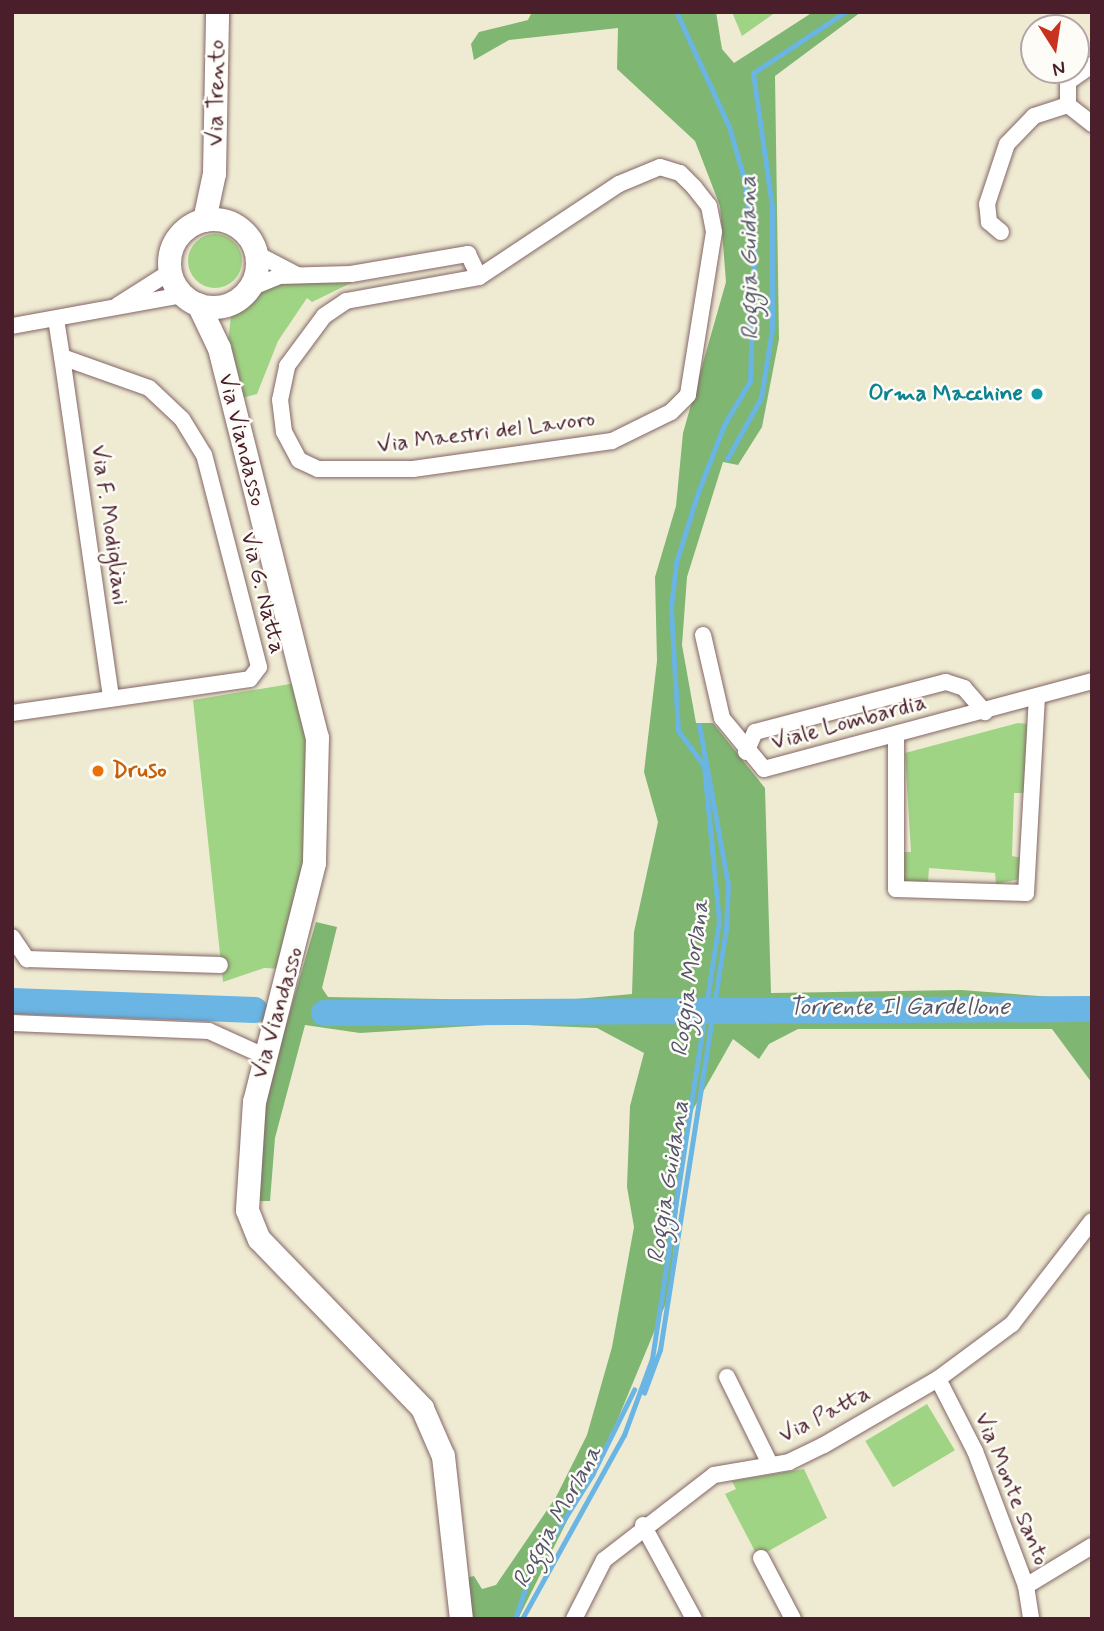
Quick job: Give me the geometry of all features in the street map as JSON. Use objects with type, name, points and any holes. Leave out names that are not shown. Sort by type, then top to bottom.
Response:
[{"type":"street","name":"Via Trento","points":[[204,220],[214,173],[217,12]]},
{"type":"street","points":[[1068,105],[1068,82],[1092,65]]},
{"type":"street","points":[[1068,105],[1092,124]]},
{"type":"street","points":[[1001,232],[989,222],[987,204],[1007,144],[1034,116],[1068,105]]},
{"type":"street","name":"Via Maestri del Lavoro","points":[[660,167],[680,173],[709,206],[714,232],[688,395],[671,412],[612,440],[413,469],[318,469],[299,460],[284,432],[280,400],[287,366],[306,334],[346,301],[479,276],[640,172],[660,167]]},
{"type":"street","name":"Via Trento","points":[[214,173],[238,226]]},
{"type":"street","points":[[107,312],[170,272],[181,233],[204,220],[238,226],[257,254],[299,277]]},
{"type":"street","points":[[250,288],[257,254]]},
{"type":"street","points":[[12,326],[190,299],[232,303],[266,279],[468,254],[479,276]]},
{"type":"street","points":[[170,272],[190,299]]},
{"type":"street","name":"Via Viandasso","points":[[190,299],[219,348],[317,737],[314,863],[264,1056],[247,1210],[259,1239],[422,1409],[443,1456],[461,1619]]},
{"type":"street","name":"Via Viandasso","points":[[219,348],[232,303]]},
{"type":"street","points":[[56,320],[62,357]]},
{"type":"street","name":"Via G. Natta","points":[[12,713],[250,679],[260,667],[204,454],[182,419],[149,388],[62,357]]},
{"type":"street","name":"Via F. Modigliani","points":[[62,357],[111,699]]},
{"type":"street","name":"Viale Lombardia","points":[[703,635],[722,719],[756,766],[773,768],[1037,698],[1084,691],[1092,681]]},
{"type":"street","points":[[746,752],[755,732],[946,682],[964,688],[985,712]]},
{"type":"street","points":[[896,735],[896,889],[1026,893],[1037,698]]},
{"type":"street","points":[[12,937],[27,959],[220,965]]},
{"type":"street","points":[[12,1023],[209,1031],[264,1056]]},
{"type":"street","name":"Via Patta","points":[[574,1619],[593,1573],[643,1525],[714,1475],[770,1464],[824,1444],[938,1379],[1012,1324],[1092,1221]]},
{"type":"street","points":[[727,1377],[770,1464]]},
{"type":"street","name":"Via Monte Santo","points":[[938,1379],[975,1451],[1026,1586],[1031,1619]]},
{"type":"street","points":[[643,1525],[694,1619]]},
{"type":"street","points":[[1026,1586],[1092,1546]]},
{"type":"street","points":[[761,1558],[793,1619]]},
{"type":"green space","points":[[532,12],[716,12],[722,49],[734,63],[813,12],[861,12],[775,76],[779,339],[762,427],[738,465],[723,462],[687,577],[682,645],[696,723],[713,723],[765,788],[771,993],[961,990],[1092,1000],[1092,1083],[1052,1029],[798,1029],[769,1044],[759,1059],[733,1039],[687,1120],[669,1296],[617,1421],[518,1619],[459,1619],[461,1579],[474,1576],[482,1589],[496,1585],[556,1497],[587,1435],[612,1347],[634,1227],[627,1187],[630,1106],[644,1053],[597,1028],[503,1024],[360,1033],[305,1025],[275,1138],[270,1201],[258,1201],[264,1101],[316,922],[337,927],[322,988],[328,997],[554,1001],[632,994],[634,932],[658,822],[644,772],[657,661],[655,577],[676,506],[683,433],[726,282],[720,206],[695,141],[617,69],[618,28],[509,40],[474,60],[471,44],[479,32],[528,20]]},
{"type":"green space","points":[[732,12],[776,12],[742,36]]},
{"type":"green space","points":[[215,234],[234,242],[242,261],[234,280],[215,288],[196,280],[188,261],[196,242]]},
{"type":"green space","points":[[353,282],[312,302],[307,298],[278,341],[257,394],[234,400],[227,348],[231,317],[257,284]]},
{"type":"green space","points":[[302,682],[313,849],[284,969],[264,968],[223,982],[193,700]]},
{"type":"green space","points":[[1018,723],[1028,724],[1025,793],[1014,793],[1012,856],[1022,858],[1021,879],[996,884],[995,873],[929,868],[928,882],[901,881],[901,852],[911,852],[905,753]]},
{"type":"green space","points":[[927,1404],[955,1450],[893,1487],[865,1441]]},
{"type":"green space","points":[[804,1469],[827,1518],[758,1557],[725,1494],[736,1489],[732,1481]]},
{"type":"waterway","name":"Roggia Morlana","points":[[522,1619],[624,1435],[652,1359],[719,922],[704,766],[678,731],[671,608],[676,563],[697,495],[724,425],[750,381],[754,252],[744,179],[729,127],[676,12]]},
{"type":"waterway","name":"Roggia Guidana","points":[[727,459],[761,398],[772,329],[772,207],[753,73],[845,12]]},
{"type":"waterway","name":"Roggia Guidana","points":[[644,1393],[660,1350],[726,930],[728,885],[699,726]]},
{"type":"waterway","name":"Torrente Il Gardellone","points":[[12,1001],[255,1010]]},
{"type":"waterway","name":"Roggia Morlana","points":[[324,1013],[1092,1009]]},
{"type":"waterway","name":"Roggia Guidana","points":[[515,1619],[531,1572],[592,1475],[634,1390]]},
{"type":"place","name":"Orma Macchine","points":[[1037,394]]},
{"type":"place","name":"Druso","points":[[98,771]]}]
